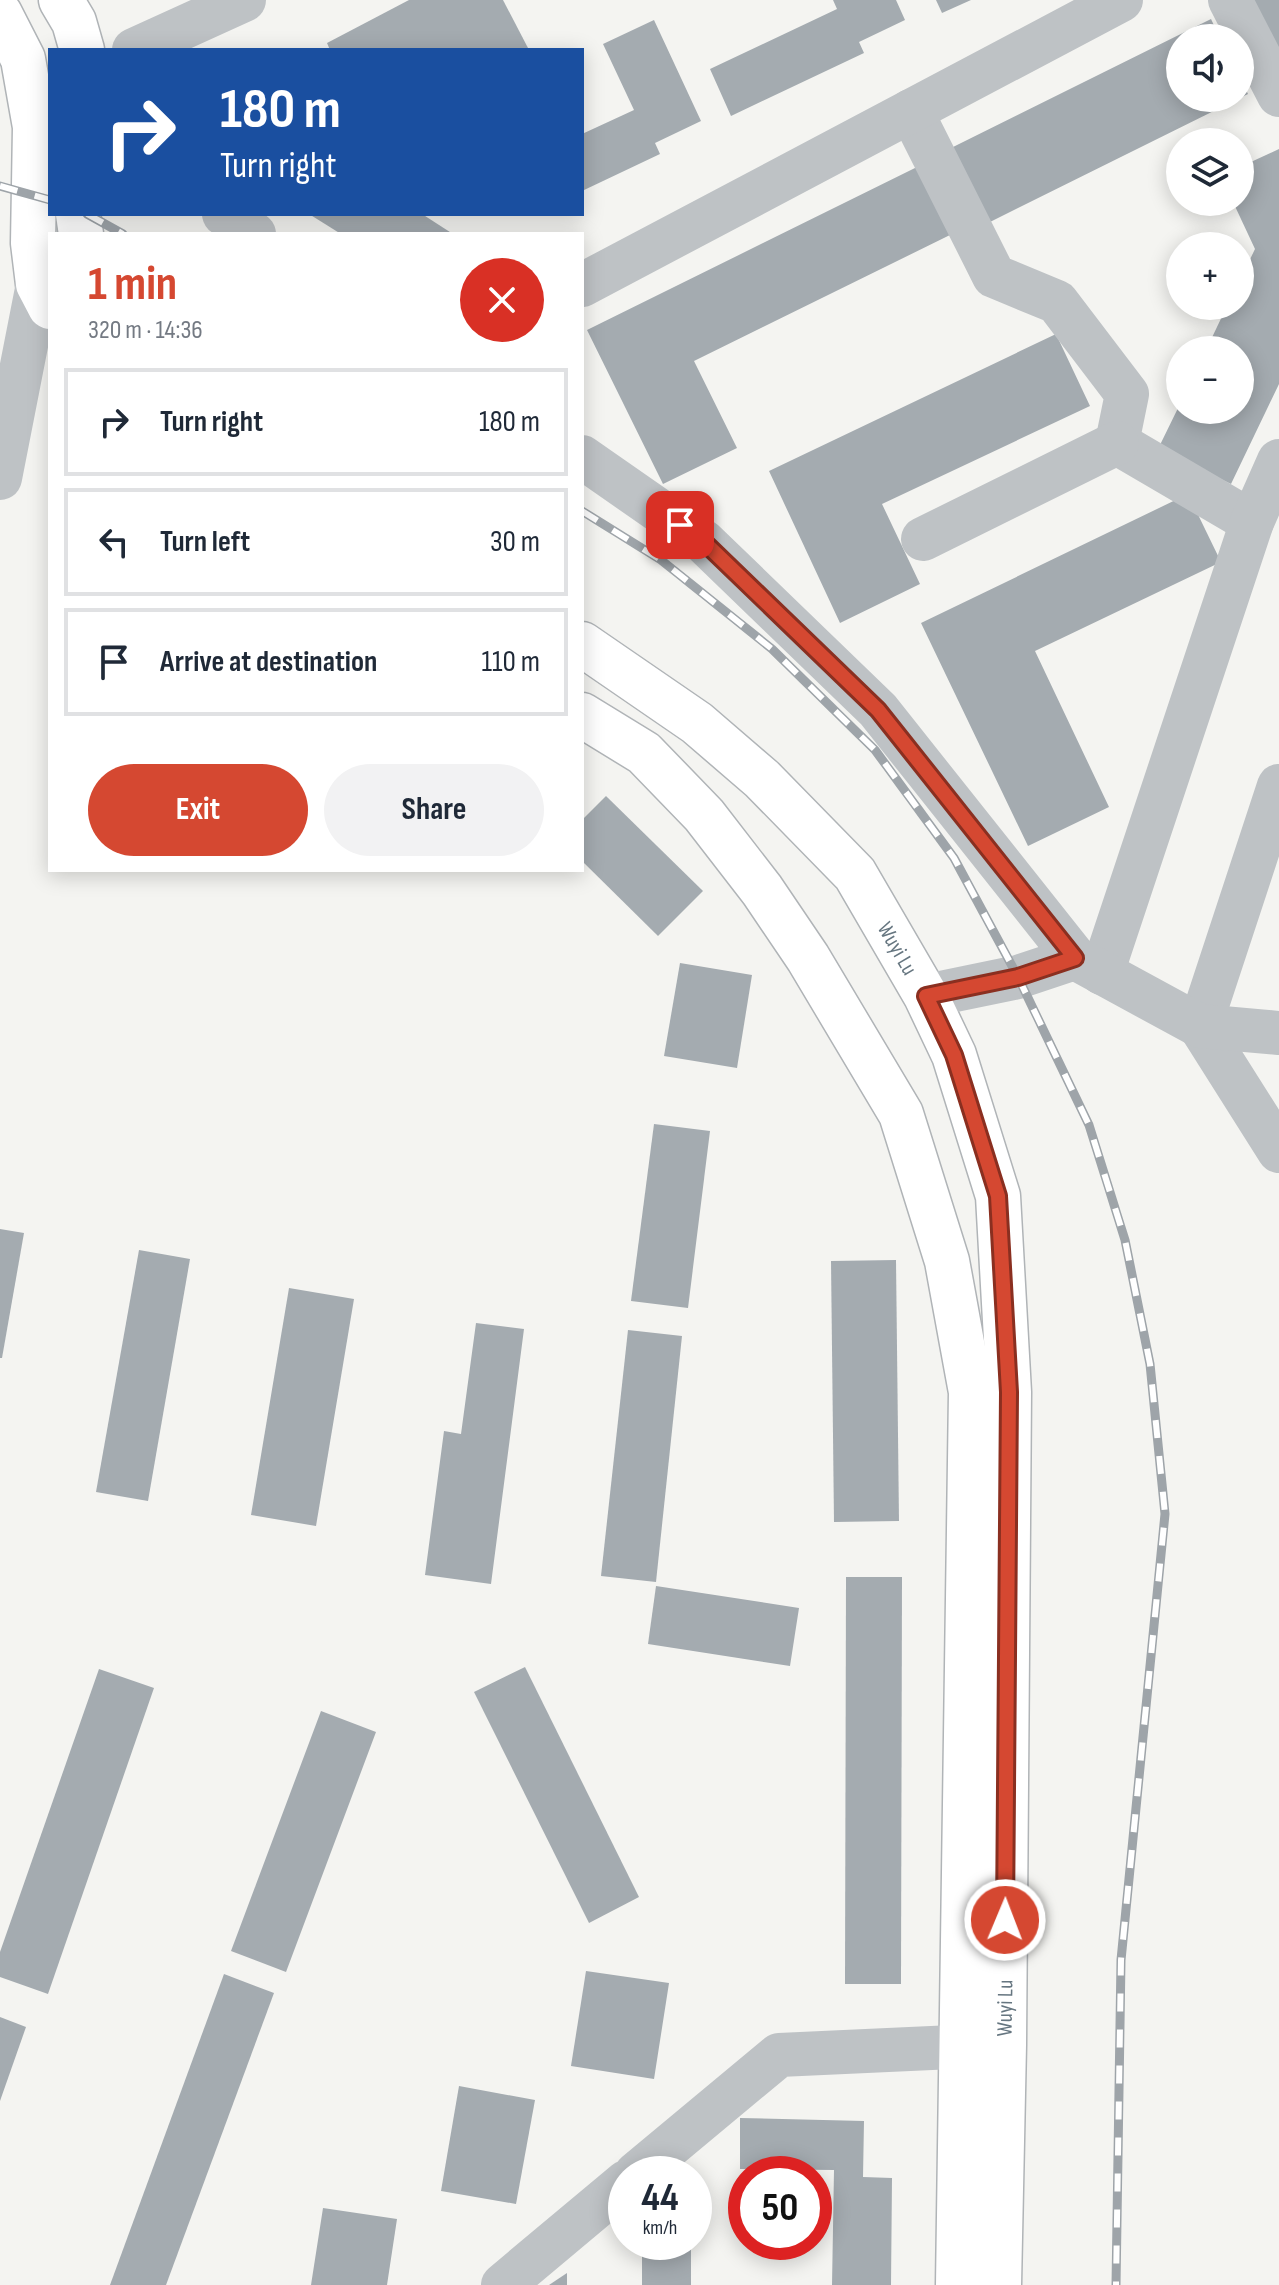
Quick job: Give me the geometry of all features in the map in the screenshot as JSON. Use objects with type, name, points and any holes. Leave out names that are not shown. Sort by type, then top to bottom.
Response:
[{"type":"main road","points":[[61,0],[74,22],[81,48]]},
{"type":"main road","points":[[0,14],[23,59],[35,127],[33,243],[46,285]]},
{"type":"main road","name":"Wuyi Lu","points":[[584,645],[697,723],[772,790],[855,874],[926,996],[954,1055],[998,1196],[1009,1392],[983,2046],[958,2285]]},
{"type":"main road","name":"Wuyi Lu","points":[[584,716],[644,753],[704,815],[762,890],[808,958],[901,1114],[947,1261],[971,1392],[983,2046],[999,2285]]},
{"type":"street","points":[[138,48],[244,0]]},
{"type":"street","points":[[584,284],[1121,0]]},
{"type":"street","points":[[1230,0],[1279,95]]},
{"type":"street","points":[[911,111],[994,276],[1057,302],[1127,394],[1117,443]]},
{"type":"street","points":[[227,216],[251,232]]},
{"type":"street","points":[[0,478],[46,285]]},
{"type":"street","points":[[1117,443],[1252,522]]},
{"type":"street","points":[[923,539],[1117,443]]},
{"type":"street","points":[[584,458],[704,542],[878,710],[1089,965],[1200,1026],[1279,1033]]},
{"type":"street","points":[[1089,965],[1252,522],[1279,461]]},
{"type":"street","points":[[1200,1026],[1279,786]]},
{"type":"street","points":[[926,996],[1089,965]]},
{"type":"street","points":[[1200,1026],[1279,1151]]},
{"type":"street","points":[[658,2156],[779,2055],[983,2046]]},
{"type":"street","points":[[503,2285],[608,2197]]},
{"type":"building","points":[[409,0],[503,0],[528,48],[329,48],[327,43]]},
{"type":"building","points":[[833,0],[896,0],[905,20],[859,42],[864,53],[731,116],[710,69],[837,9]]},
{"type":"building","points":[[936,0],[971,0],[942,13]]},
{"type":"building","points":[[1247,0],[1279,0],[1279,64]]},
{"type":"building","points":[[654,20],[701,121],[655,143],[660,154],[584,190],[584,133],[634,110],[603,44]]},
{"type":"building","points":[[1166,41],[1166,112],[1212,112],[1180,128],[1166,128],[1166,135],[986,224],[949,149]]},
{"type":"building","points":[[1279,149],[1279,384],[1231,484],[1158,449],[1170,424],[1254,424],[1254,336],[1213,336],[1220,320],[1254,320],[1254,232],[1247,232],[1240,216],[1254,216],[1254,161]]},
{"type":"building","points":[[917,167],[950,235],[694,361],[737,448],[663,484],[587,330]]},
{"type":"building","points":[[312,216],[425,216],[450,232],[338,232]]},
{"type":"building","points":[[1056,334],[1090,406],[882,504],[920,584],[840,623],[769,471]]},
{"type":"building","points":[[1188,494],[1221,562],[1035,651],[1109,807],[1028,846],[921,623]]},
{"type":"building","points":[[606,796],[703,891],[658,936],[584,863],[584,818]]},
{"type":"building","points":[[680,963],[752,975],[737,1068],[664,1056]]},
{"type":"building","points":[[654,1124],[710,1131],[688,1308],[631,1301]]},
{"type":"building","points":[[0,1229],[24,1233],[2,1358],[0,1358]]},
{"type":"building","points":[[139,1250],[190,1259],[148,1501],[96,1492]]},
{"type":"building","points":[[896,1260],[899,1521],[834,1522],[831,1261]]},
{"type":"building","points":[[289,1288],[354,1299],[316,1526],[251,1515]]},
{"type":"building","points":[[476,1323],[524,1329],[491,1584],[425,1575],[444,1431],[461,1434]]},
{"type":"building","points":[[628,1330],[682,1336],[656,1582],[601,1576]]},
{"type":"building","points":[[846,1577],[902,1577],[901,1984],[845,1984]]},
{"type":"building","points":[[656,1586],[799,1608],[790,1666],[648,1644]]},
{"type":"building","points":[[525,1667],[639,1897],[589,1923],[474,1692]]},
{"type":"building","points":[[99,1669],[154,1688],[48,1994],[0,1977],[0,1952]]},
{"type":"building","points":[[321,1711],[376,1732],[286,1972],[231,1951]]},
{"type":"building","points":[[586,1971],[669,1983],[654,2079],[571,2066]]},
{"type":"building","points":[[224,1974],[274,1993],[166,2285],[110,2285]]},
{"type":"building","points":[[0,2017],[26,2027],[0,2101]]},
{"type":"building","points":[[459,2086],[535,2100],[516,2204],[441,2191]]},
{"type":"building","points":[[740,2118],[864,2121],[863,2177],[892,2178],[891,2285],[832,2285],[832,2156],[740,2156]]},
{"type":"building","points":[[323,2208],[397,2219],[387,2285],[311,2285]]},
{"type":"building","points":[[642,2260],[691,2260],[691,2285],[642,2285]]},
{"type":"building","points":[[567,2273],[567,2285],[549,2285]]},
{"type":"railway","points":[[0,186],[48,199]]},
{"type":"railway","points":[[91,216],[119,232]]},
{"type":"railway","points":[[584,512],[661,560],[772,649],[875,750],[954,858],[1018,977],[1089,1125],[1125,1240],[1150,1364],[1165,1514],[1121,1960],[1116,2285]]},
{"type":"route","points":[[680,525],[704,542],[878,710],[1075,958],[1018,977],[926,996],[954,1055],[998,1196],[1009,1392],[1005,1920]]}]
